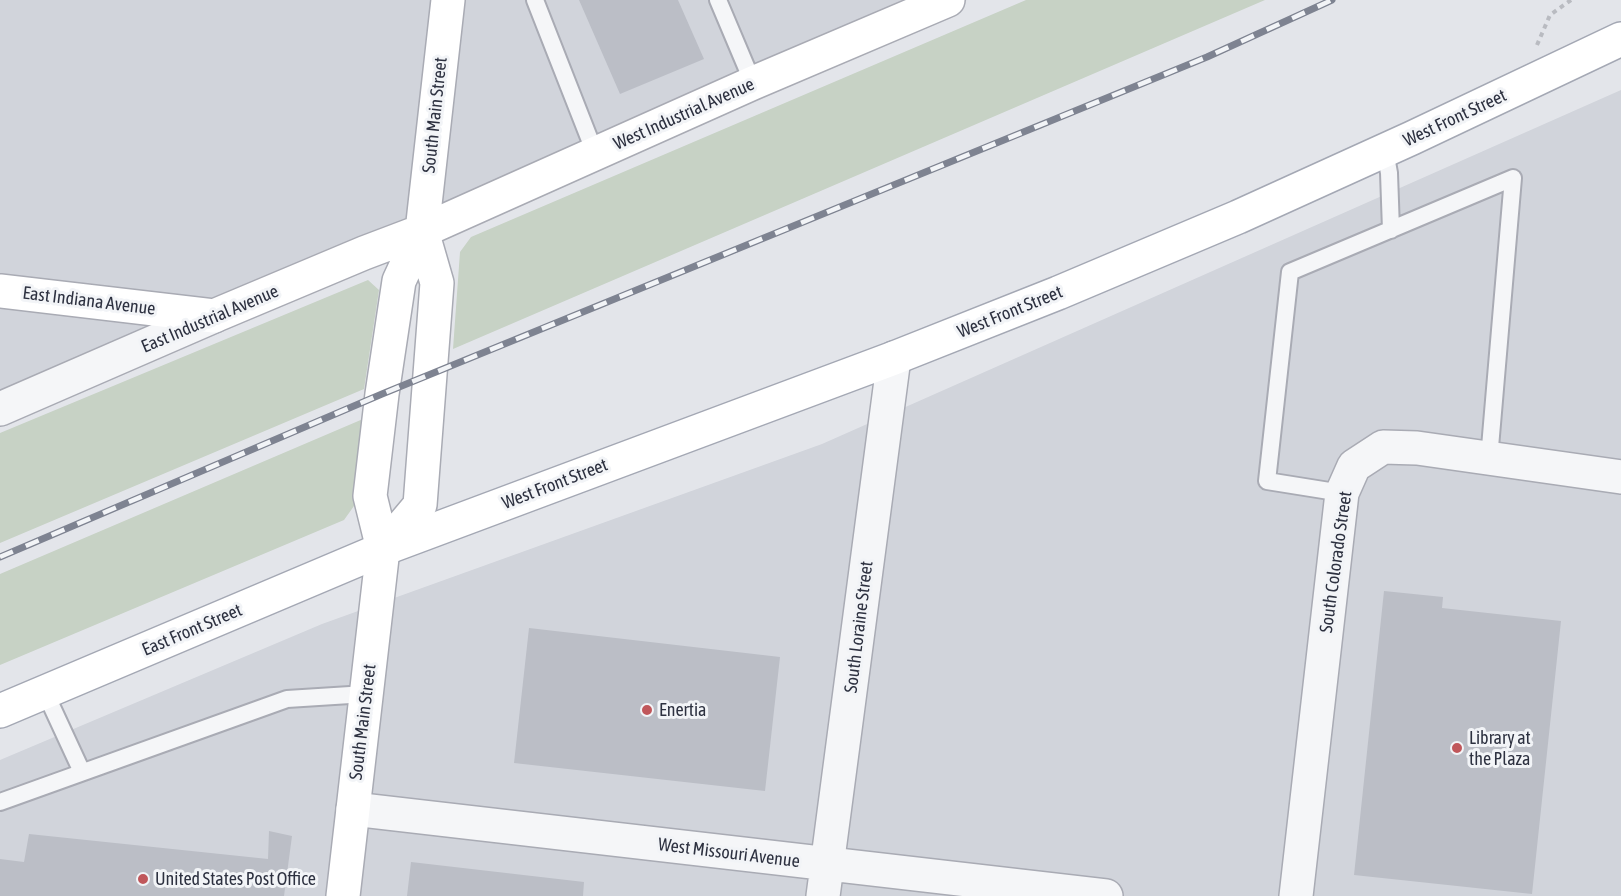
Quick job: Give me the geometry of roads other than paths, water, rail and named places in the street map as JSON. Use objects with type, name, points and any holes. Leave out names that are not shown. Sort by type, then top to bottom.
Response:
[{"type":"street","name":"South Main Street","points":[[343,896],[383,549],[370,496],[399,281],[422,231],[448,0]]},
{"type":"street","name":"West Industrial Avenue","points":[[422,231],[753,83],[948,0]]},
{"type":"street","name":"West Front Street","points":[[383,549],[894,358],[1058,293],[1238,217],[1385,151],[1621,39]]},
{"type":"street","name":"South Main Street","points":[[383,549],[420,505],[437,283],[422,231]]},
{"type":"street","name":"East Industrial Avenue","points":[[0,409],[214,316],[422,231]]},
{"type":"street","name":"East Indiana Avenue","points":[[0,291],[214,316]]},
{"type":"street","name":"South Loraine Street","points":[[825,880],[894,358]]},
{"type":"street","name":"South Colorado Street","points":[[1296,896],[1342,493],[1354,466],[1383,447],[1417,448],[1621,477]]},
{"type":"street","name":"East Front Street","points":[[0,711],[383,549]]},
{"type":"street","name":"West Missouri Avenue","points":[[353,809],[825,880],[1106,896]]},
{"type":"lane","points":[[535,0],[595,153]]},
{"type":"lane","points":[[717,0],[753,83]]},
{"type":"lane","points":[[1385,151],[1389,173],[1391,230]]},
{"type":"lane","points":[[1342,493],[1267,481],[1290,272],[1513,178],[1489,459]]},
{"type":"lane","points":[[45,692],[82,772]]},
{"type":"lane","points":[[0,802],[287,699],[366,694]]},
{"type":"railway","points":[[0,557],[382,394],[1207,57],[1332,0]]},
{"type":"place","name":"Enertia","points":[[647,710]]},
{"type":"place","name":"Library at the Plaza","points":[[1457,748]]},
{"type":"place","name":"United States Post Office","points":[[143,879]]}]
